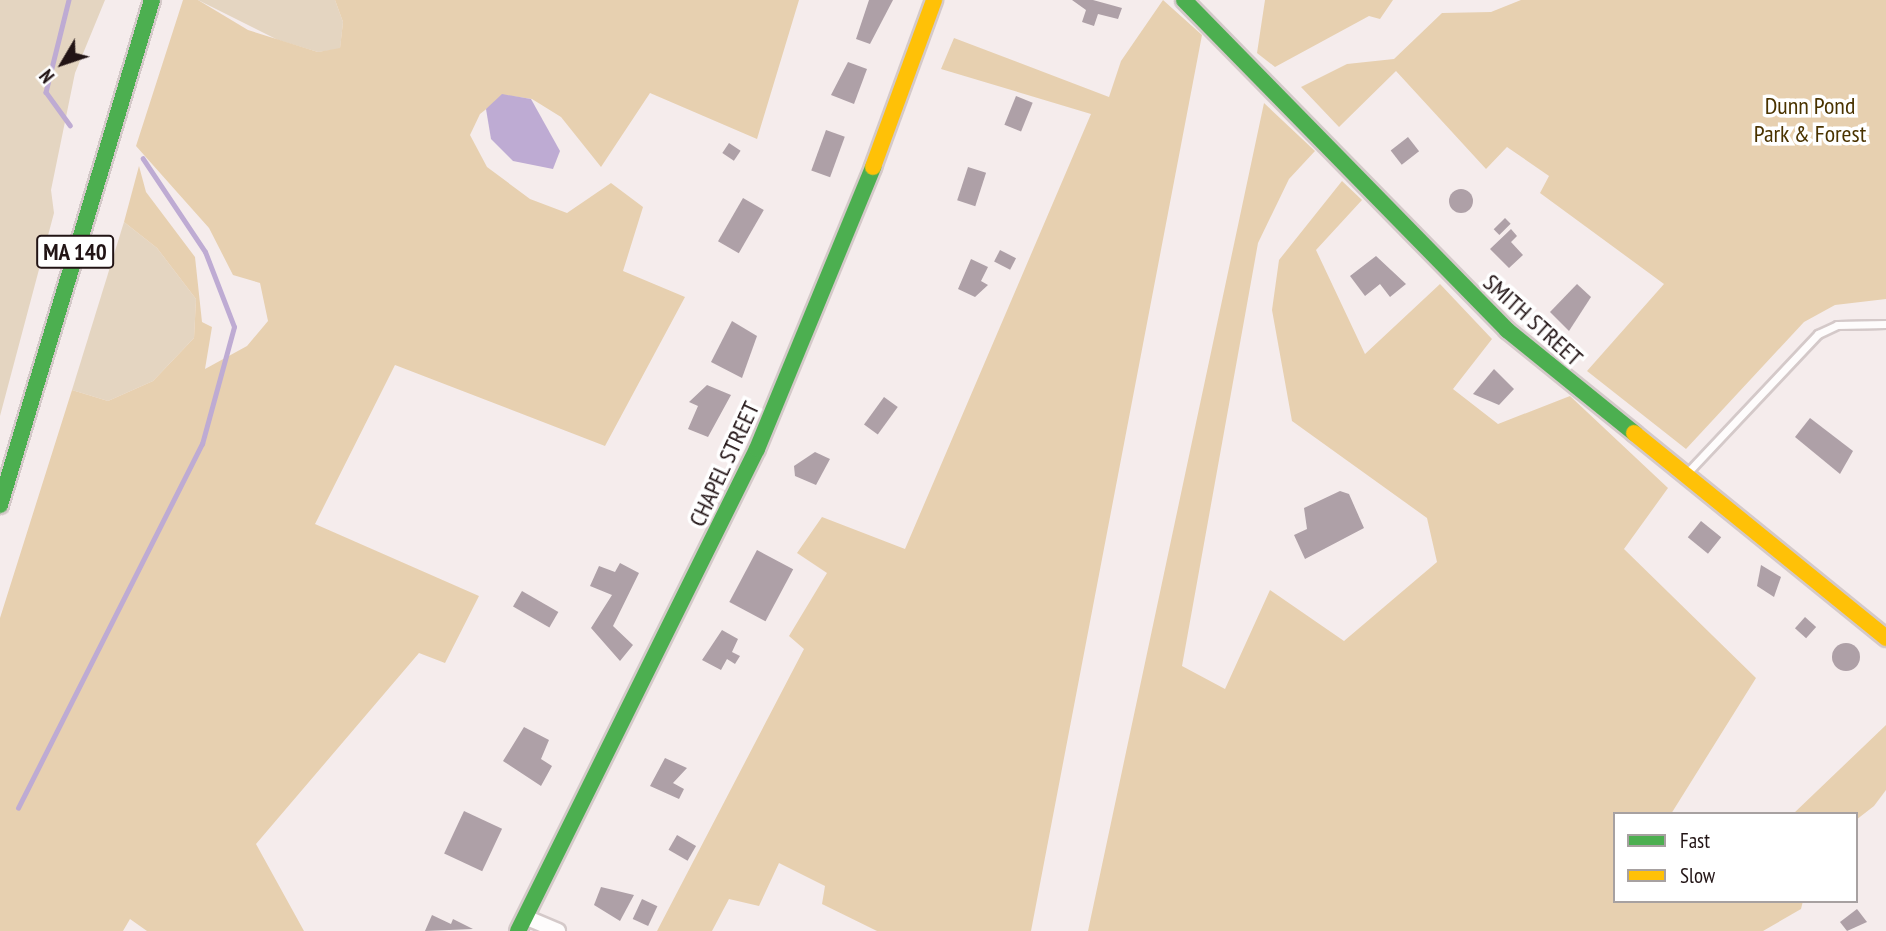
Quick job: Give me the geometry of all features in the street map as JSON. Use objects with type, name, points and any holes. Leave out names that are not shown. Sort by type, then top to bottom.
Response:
[{"type":"main road","name":"MA 140","points":[[0,505],[152,0]]},
{"type":"main road","name":"CHAPEL STREET","points":[[522,924],[757,449],[845,243],[934,0]]},
{"type":"main road","name":"SMITH STREET","points":[[1184,0],[1507,330],[1886,638]]},
{"type":"street","points":[[522,924],[558,931]]},
{"type":"lane","points":[[1685,476],[1818,334],[1837,325],[1886,324]]},
{"type":"shaded area","points":[[0,0],[105,0],[75,73],[51,190],[54,213],[0,416]]},
{"type":"shaded area","points":[[198,0],[335,0],[343,22],[340,49],[318,52],[278,40]]},
{"type":"shaded area","points":[[502,94],[531,99],[560,151],[553,169],[513,161],[491,139],[486,109]]},
{"type":"shaded area","points":[[124,222],[157,248],[196,299],[194,338],[153,381],[108,401],[72,390]]},
{"type":"green space","points":[[183,0],[198,0],[248,30],[318,52],[340,48],[343,22],[335,0],[799,0],[757,139],[650,93],[601,167],[561,117],[532,99],[504,95],[480,114],[470,135],[487,167],[530,199],[567,213],[611,183],[643,207],[623,271],[685,297],[605,446],[395,365],[315,524],[479,596],[445,663],[419,653],[256,844],[304,931],[147,931],[130,919],[123,931],[0,931],[0,618],[72,390],[108,401],[153,381],[194,338],[196,299],[157,248],[124,222],[139,166],[146,192],[195,257],[202,322],[212,327],[205,369],[247,346],[268,321],[260,283],[233,275],[209,228],[136,146]]},
{"type":"green space","points":[[1163,0],[1202,35],[1031,931],[877,931],[822,904],[825,886],[779,863],[759,906],[729,899],[712,931],[657,931],[804,649],[789,636],[827,573],[797,553],[822,517],[905,549],[1091,114],[941,69],[954,38],[1109,97],[1121,61]]},
{"type":"green space","points":[[1265,0],[1393,0],[1380,19],[1369,16],[1275,67],[1257,53]]},
{"type":"green space","name":"Dunn Pond Park & Forest","points":[[1521,0],[1886,0],[1886,299],[1835,305],[1804,322],[1686,449],[1587,371],[1664,284],[1540,193],[1549,176],[1507,147],[1486,169],[1396,71],[1339,127],[1301,87],[1347,64],[1394,59],[1442,13],[1491,12]]},
{"type":"green space","points":[[1264,103],[1315,151],[1289,179],[1258,243],[1182,666],[1225,689],[1270,590],[1344,641],[1437,562],[1427,518],[1292,421],[1272,310],[1279,260],[1342,181],[1362,200],[1316,250],[1365,354],[1440,284],[1492,339],[1453,389],[1498,424],[1570,396],[1668,488],[1624,549],[1756,678],[1672,812],[1613,812],[1613,903],[1802,903],[1801,909],[1763,931],[1088,931]]},
{"type":"green space","points":[[1886,725],[1886,790],[1874,806],[1858,818],[1858,812],[1795,812]]},
{"type":"building","points":[[869,0],[893,0],[870,44],[856,39]]},
{"type":"building","points":[[1072,0],[1093,0],[1122,8],[1118,19],[1098,14],[1094,26],[1082,22],[1086,10]]},
{"type":"building","points":[[848,62],[867,69],[854,104],[831,95]]},
{"type":"building","points":[[1016,96],[1033,103],[1021,131],[1004,125]]},
{"type":"building","points":[[826,130],[845,137],[830,177],[811,170]]},
{"type":"building","points":[[1408,137],[1419,151],[1402,165],[1391,151]]},
{"type":"building","points":[[729,143],[741,151],[734,161],[722,153]]},
{"type":"building","points":[[968,167],[986,173],[975,206],[957,200]]},
{"type":"building","points":[[1461,189],[1470,192],[1473,201],[1470,210],[1461,213],[1452,210],[1449,201],[1452,192]]},
{"type":"building","points":[[743,198],[764,210],[739,253],[718,241]]},
{"type":"building","points":[[1505,218],[1511,224],[1499,235],[1494,229]]},
{"type":"building","points":[[1511,229],[1517,236],[1511,242],[1523,255],[1509,268],[1490,249]]},
{"type":"building","points":[[1000,250],[1016,258],[1010,270],[994,262]]},
{"type":"building","points":[[1376,256],[1406,284],[1390,297],[1380,284],[1365,296],[1350,276]]},
{"type":"building","points":[[971,259],[988,267],[981,281],[988,285],[975,297],[958,289]]},
{"type":"building","points":[[1577,284],[1591,297],[1569,331],[1550,312]]},
{"type":"building","points":[[732,321],[757,336],[742,378],[711,362]]},
{"type":"building","points":[[1494,369],[1514,389],[1499,405],[1473,394]]},
{"type":"building","points":[[707,385],[731,395],[708,437],[688,429],[698,406],[689,402]]},
{"type":"building","points":[[884,397],[898,407],[878,434],[864,425]]},
{"type":"building","points":[[1810,418],[1853,451],[1840,474],[1795,437]]},
{"type":"building","points":[[815,452],[830,459],[816,485],[795,476],[794,466]]},
{"type":"building","points":[[1340,491],[1349,494],[1364,528],[1305,559],[1294,535],[1307,529],[1304,508]]},
{"type":"building","points":[[1701,521],[1721,537],[1708,554],[1688,537]]},
{"type":"building","points":[[757,550],[793,569],[766,621],[729,602]]},
{"type":"building","points":[[620,563],[639,573],[613,626],[633,645],[620,661],[591,628],[612,595],[590,586],[599,566],[615,572]]},
{"type":"building","points":[[1761,565],[1781,577],[1774,597],[1757,586]]},
{"type":"building","points":[[522,591],[558,612],[549,628],[513,607]]},
{"type":"building","points":[[1805,617],[1816,627],[1806,638],[1795,628]]},
{"type":"building","points":[[722,630],[738,639],[732,652],[740,656],[735,664],[727,659],[721,670],[702,660]]},
{"type":"building","points":[[1846,643],[1856,647],[1860,657],[1856,667],[1846,671],[1836,667],[1832,657],[1836,647]]},
{"type":"building","points":[[524,727],[549,740],[541,759],[552,766],[541,786],[503,761]]},
{"type":"building","points":[[665,758],[687,768],[673,783],[684,789],[679,799],[650,786]]},
{"type":"building","points":[[464,811],[502,829],[482,871],[444,854]]},
{"type":"building","points":[[677,835],[696,846],[688,861],[668,850]]},
{"type":"building","points":[[601,887],[634,895],[620,921],[594,905]]},
{"type":"building","points":[[642,899],[657,906],[648,926],[633,919]]},
{"type":"building","points":[[1857,909],[1867,922],[1847,931],[1840,922]]},
{"type":"building","points":[[432,915],[451,924],[453,919],[473,929],[425,931]]},
{"type":"waterway","points":[[69,0],[46,92],[70,125]]},
{"type":"waterway","points":[[18,808],[202,444],[234,327],[205,252],[143,159]]},
{"type":"traffic: fast","points":[[0,505],[152,0]]},
{"type":"traffic: fast","points":[[1184,0],[1507,330],[1634,433]]},
{"type":"traffic: fast","points":[[518,931],[757,449],[873,167]]},
{"type":"traffic: slow","points":[[873,167],[934,0]]},
{"type":"traffic: slow","points":[[1634,433],[1886,638]]}]
